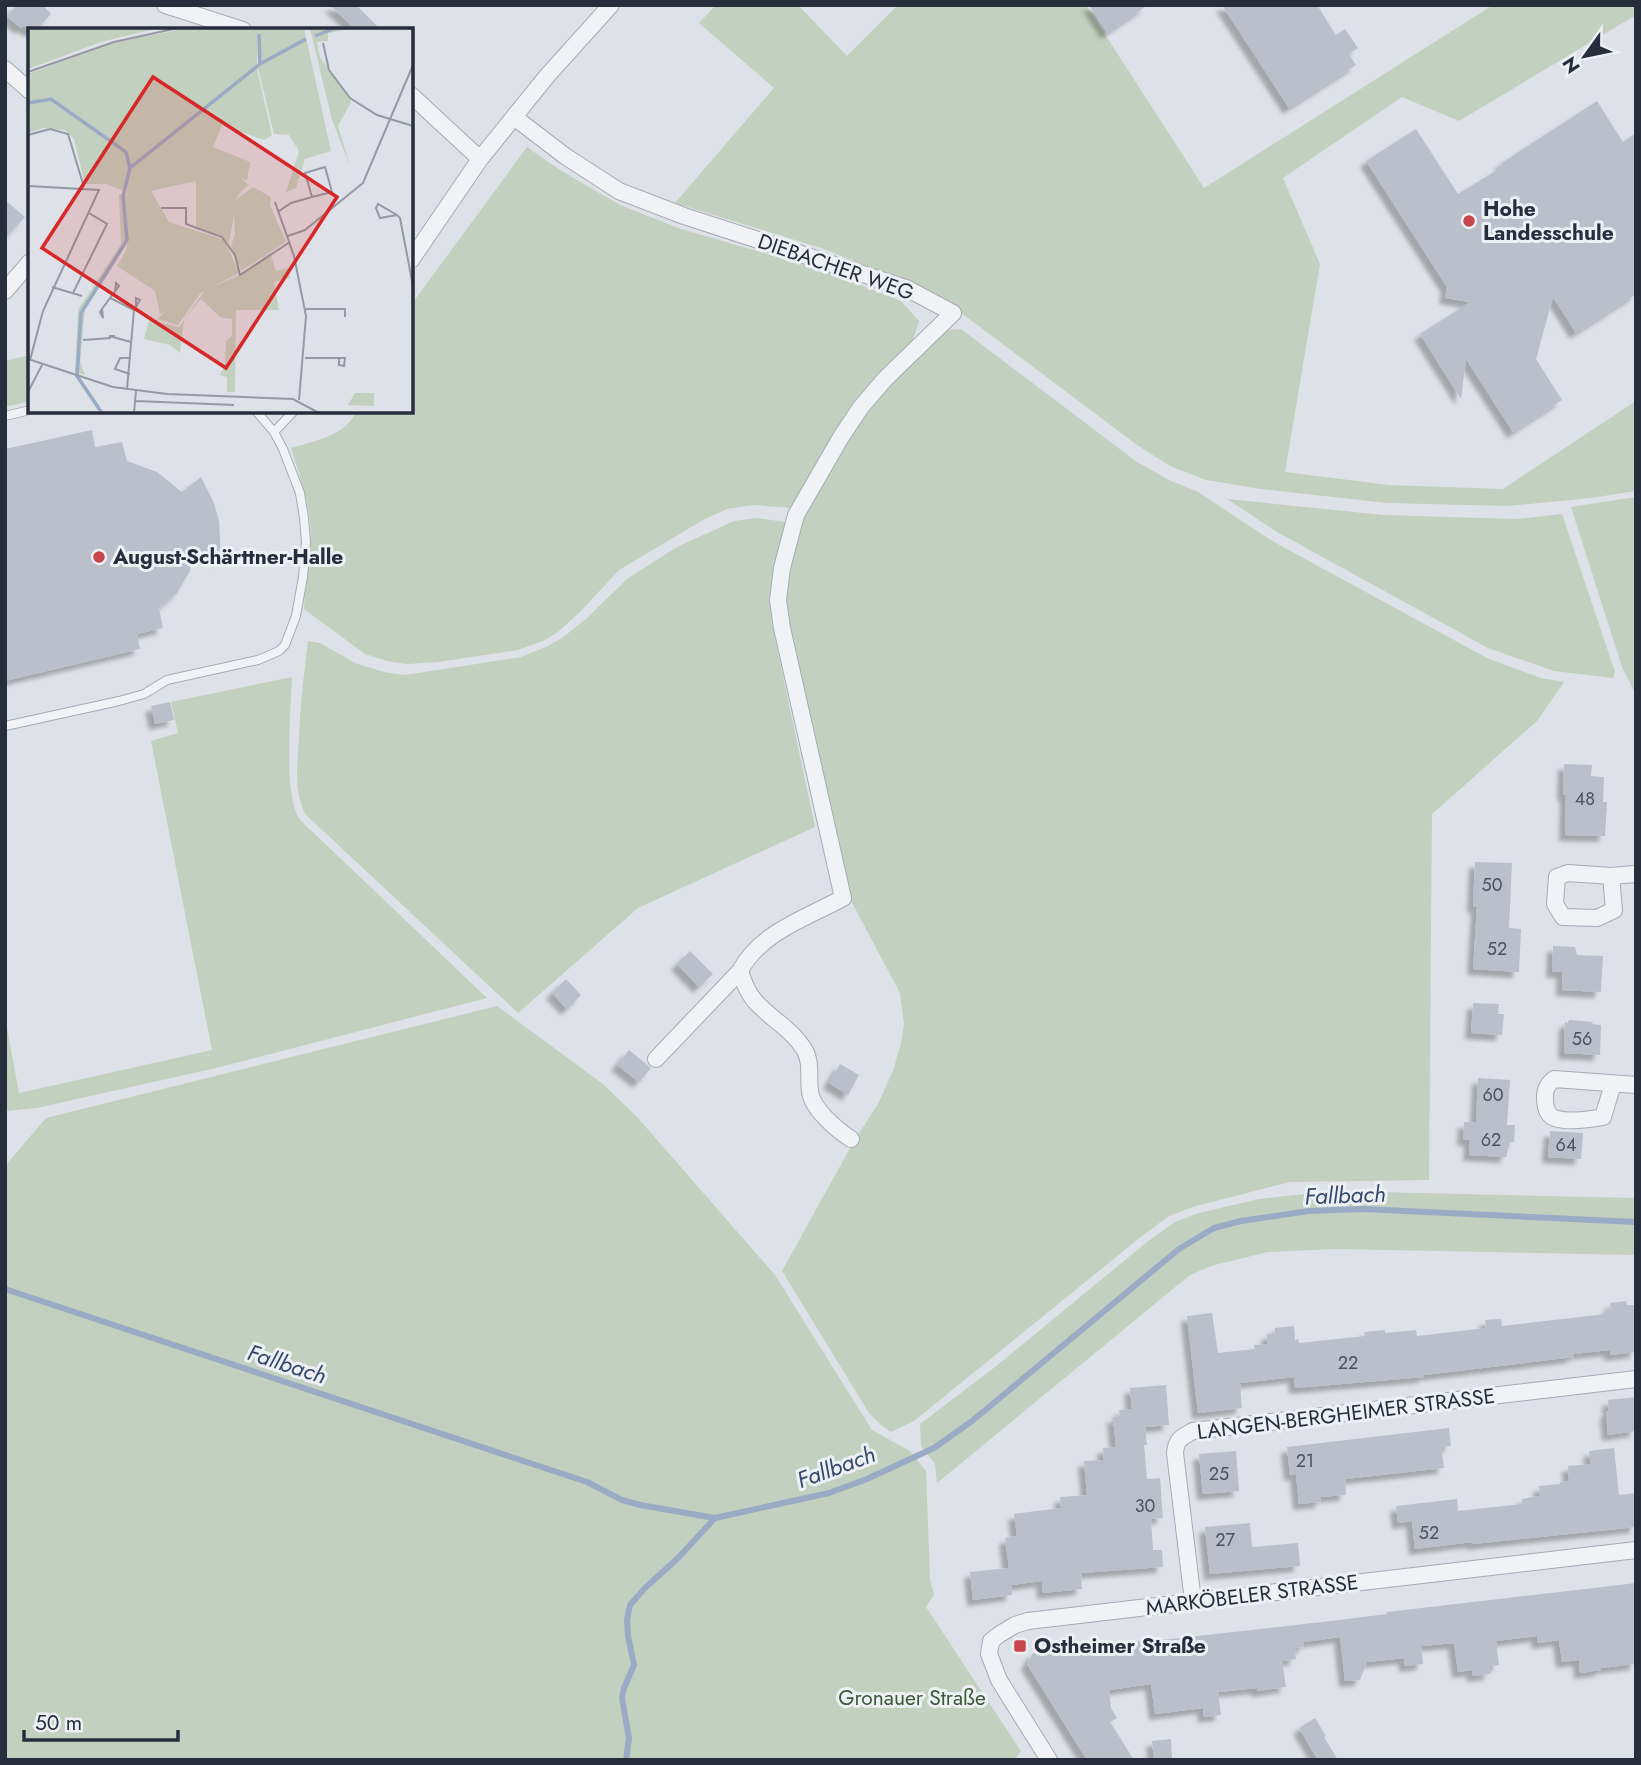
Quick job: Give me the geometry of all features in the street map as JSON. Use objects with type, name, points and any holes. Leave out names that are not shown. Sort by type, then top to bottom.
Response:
[{"type":"street","points":[[165,5],[237,28]]},
{"type":"street","points":[[413,257],[480,159],[547,76],[611,5]]},
{"type":"street","points":[[5,69],[28,89]]},
{"type":"street","points":[[413,97],[480,159]]},
{"type":"street","name":"DIEBACHER WEG","points":[[514,117],[565,156],[619,191],[684,216],[906,288],[953,313],[885,379],[861,407],[796,515],[782,568],[778,600],[782,628],[843,898],[782,930],[758,947],[746,959],[740,971],[656,1059]]},
{"type":"street","points":[[5,291],[28,264]]},
{"type":"street","points":[[1611,876],[1636,874]]},
{"type":"street","points":[[740,971],[745,987],[755,1000],[796,1038],[804,1049],[809,1060],[810,1095],[817,1108],[851,1139]]},
{"type":"street","points":[[1613,1084],[1636,1085]]},
{"type":"street","name":"LANGEN-BERGHEIMER STRASSE","points":[[1193,1601],[1175,1453],[1175,1444],[1193,1431],[1636,1379]]},
{"type":"street","name":"MARKÖBELER STRASSE","points":[[1045,1753],[992,1666],[989,1654],[991,1641],[1015,1625],[1028,1621],[1193,1601],[1636,1550]]},
{"type":"street","points":[[1030,1760],[1045,1753]]},
{"type":"lane","points":[[5,416],[28,410]]},
{"type":"lane","points":[[5,726],[144,694],[167,680],[258,660],[279,651],[285,645],[296,616],[306,541],[300,494],[274,432],[258,413]]},
{"type":"lane","points":[[274,432],[292,413]]},
{"type":"green space","points":[[716,5],[798,5],[847,56],[898,5],[1086,5],[1204,188],[1493,5],[1636,5],[1636,15],[1459,121],[1402,97],[1283,178],[1320,264],[1285,472],[1389,485],[1503,489],[1636,401],[1636,491],[1507,506],[1387,503],[1206,480],[1170,466],[1137,445],[956,309],[909,284],[824,249],[675,203],[774,88],[699,23]]},
{"type":"green space","points":[[527,147],[620,205],[681,229],[823,270],[901,301],[919,321],[913,340],[852,404],[792,508],[754,505],[727,509],[703,520],[619,570],[580,612],[545,640],[518,650],[407,664],[365,654],[304,609],[311,526],[291,448],[337,432],[355,413],[413,413],[413,302]]},
{"type":"green space","points":[[961,329],[1137,462],[1198,492],[1274,542],[1487,658],[1541,678],[1564,682],[1537,721],[1432,814],[1429,1180],[1290,1182],[1196,1206],[1169,1216],[914,1421],[891,1432],[869,1413],[782,1271],[854,1141],[878,1104],[893,1071],[904,1024],[900,993],[848,895],[783,598],[801,516],[866,410],[888,383],[944,330]]},
{"type":"green space","points":[[28,355],[28,401],[5,407],[5,361]]},
{"type":"green space","points":[[1636,497],[1636,695],[1622,667],[1571,507]]},
{"type":"green space","points":[[1227,499],[1383,515],[1517,519],[1562,514],[1615,672],[1613,678],[1554,671],[1488,648],[1277,532]]},
{"type":"green space","points":[[757,518],[786,522],[770,597],[772,624],[815,827],[638,908],[518,1013],[305,814],[299,796],[297,768],[308,641],[320,643],[355,663],[405,675],[521,657],[562,638],[627,579],[677,547],[734,521]]},
{"type":"green space","points":[[292,677],[289,771],[294,806],[299,818],[487,998],[216,1068],[37,1108],[5,1111],[5,1017],[19,1093],[212,1050],[151,741],[178,733],[171,702]]},
{"type":"green space","name":"Gronauer Straße","points":[[497,1006],[603,1084],[638,1118],[775,1275],[872,1430],[910,1451],[926,1471],[930,1579],[934,1594],[926,1607],[1021,1751],[1014,1760],[5,1760],[5,1166],[46,1118]]},
{"type":"green space","points":[[1334,1191],[1636,1198],[1636,1255],[1335,1249],[1268,1252],[1214,1265],[1190,1275],[937,1483],[935,1464],[921,1446],[920,1424],[995,1367],[1147,1242],[1175,1222],[1199,1213],[1259,1199]]},
{"type":"building","points":[[17,5],[43,5],[51,14],[38,28],[28,29],[24,26],[21,28],[7,16]]},
{"type":"building","points":[[330,5],[356,5],[379,28],[354,28]]},
{"type":"building","points":[[1089,5],[1148,5],[1107,33]]},
{"type":"building","points":[[1222,5],[1317,5],[1336,35],[1345,29],[1358,48],[1349,54],[1356,65],[1289,108]]},
{"type":"building","points":[[1597,101],[1623,142],[1636,133],[1636,294],[1576,333],[1553,297],[1536,359],[1562,400],[1513,432],[1466,359],[1461,399],[1420,334],[1470,302],[1445,298],[1447,287],[1366,161],[1416,129],[1458,194]]},
{"type":"building","points":[[5,200],[25,217],[5,238]]},
{"type":"building","name":"August-Schärttner-Halle","points":[[92,430],[95,447],[122,442],[127,461],[157,472],[182,492],[201,477],[214,503],[219,521],[221,559],[193,554],[190,571],[177,593],[159,608],[163,628],[137,634],[140,649],[5,681],[5,449]]},
{"type":"building","points":[[170,702],[174,720],[155,724],[151,706]]},
{"type":"building","points":[[1564,764],[1592,765],[1591,776],[1604,777],[1603,802],[1607,802],[1605,836],[1565,835]]},
{"type":"building","points":[[1475,862],[1512,863],[1509,928],[1521,929],[1519,972],[1473,969],[1477,907],[1473,907]]},
{"type":"building","points":[[1553,946],[1575,947],[1577,955],[1603,956],[1601,992],[1562,990],[1562,972],[1552,972]]},
{"type":"building","points":[[690,951],[713,974],[699,987],[677,964]]},
{"type":"building","points":[[566,979],[581,995],[567,1009],[552,993]]},
{"type":"building","points":[[1473,1003],[1499,1004],[1498,1014],[1504,1014],[1502,1035],[1471,1033]]},
{"type":"building","points":[[1569,1020],[1601,1025],[1600,1055],[1564,1053],[1565,1022],[1568,1023]]},
{"type":"building","points":[[629,1050],[651,1068],[639,1082],[617,1065]]},
{"type":"building","points":[[840,1064],[859,1075],[848,1095],[829,1083]]},
{"type":"building","points":[[1478,1078],[1510,1080],[1507,1125],[1515,1125],[1514,1142],[1510,1142],[1506,1157],[1469,1155],[1470,1140],[1463,1140],[1464,1122],[1476,1123]]},
{"type":"building","points":[[1550,1131],[1583,1133],[1581,1159],[1548,1157]]},
{"type":"building","points":[[1626,1301],[1627,1305],[1636,1305],[1636,1352],[1610,1355],[1610,1350],[1424,1377],[1295,1388],[1294,1377],[1240,1383],[1242,1408],[1198,1413],[1187,1316],[1212,1313],[1218,1353],[1255,1349],[1254,1345],[1268,1344],[1267,1334],[1275,1333],[1275,1328],[1294,1326],[1295,1340],[1298,1339],[1299,1343],[1365,1336],[1364,1332],[1385,1330],[1385,1333],[1416,1330],[1417,1336],[1486,1328],[1485,1320],[1501,1319],[1502,1326],[1606,1314],[1605,1310],[1611,1309],[1610,1303]]},
{"type":"building","points":[[1166,1385],[1169,1425],[1145,1427],[1147,1445],[1144,1445],[1147,1479],[1160,1478],[1163,1518],[1151,1519],[1153,1550],[1162,1550],[1163,1567],[1081,1573],[1082,1589],[1043,1593],[1042,1581],[1011,1585],[1012,1595],[973,1600],[970,1572],[1009,1568],[1005,1538],[1017,1536],[1014,1514],[1061,1508],[1060,1497],[1087,1495],[1084,1461],[1104,1460],[1103,1448],[1116,1447],[1113,1417],[1120,1416],[1119,1410],[1132,1409],[1130,1388]]},
{"type":"building","points":[[1636,1397],[1636,1431],[1608,1435],[1608,1400]]},
{"type":"building","points":[[1449,1428],[1451,1446],[1441,1447],[1444,1468],[1345,1479],[1346,1495],[1321,1497],[1321,1502],[1299,1504],[1296,1474],[1290,1475],[1287,1447]]},
{"type":"building","points":[[1614,1448],[1619,1495],[1636,1493],[1636,1527],[1415,1549],[1412,1521],[1398,1523],[1396,1506],[1457,1499],[1458,1511],[1522,1504],[1522,1499],[1540,1496],[1539,1486],[1569,1481],[1568,1466],[1591,1464],[1589,1451]]},
{"type":"building","points":[[1236,1451],[1239,1491],[1203,1494],[1199,1454]]},
{"type":"building","points":[[1250,1523],[1252,1547],[1298,1543],[1300,1566],[1210,1574],[1205,1527]]},
{"type":"building","points":[[1636,1583],[1636,1664],[1580,1673],[1579,1660],[1562,1662],[1559,1640],[1538,1643],[1537,1636],[1496,1641],[1499,1665],[1489,1666],[1490,1674],[1473,1676],[1472,1670],[1458,1672],[1454,1643],[1421,1646],[1423,1664],[1405,1666],[1404,1658],[1367,1662],[1360,1680],[1345,1681],[1340,1637],[1304,1642],[1304,1647],[1295,1648],[1296,1659],[1282,1661],[1286,1687],[1218,1692],[1221,1715],[1204,1717],[1203,1708],[1155,1714],[1151,1684],[1109,1690],[1111,1708],[1117,1718],[1110,1722],[1134,1760],[1087,1760],[1027,1664],[1033,1653],[1331,1621]]},
{"type":"building","points":[[1315,1718],[1338,1760],[1318,1760],[1299,1728]]},
{"type":"building","points":[[1171,1739],[1172,1758],[1154,1760],[1152,1741]]},
{"type":"waterway","name":"Fallbach","points":[[5,1289],[587,1482],[622,1500],[715,1518],[829,1493],[867,1479],[934,1448],[972,1421],[1179,1249],[1214,1228],[1241,1221],[1309,1211],[1363,1209],[1636,1222]]},
{"type":"waterway","points":[[626,1760],[629,1738],[622,1698],[634,1665],[628,1636],[630,1605],[715,1518]]},
{"type":"place","name":"Hohe Landesschule","points":[[1469,221]]},
{"type":"place","name":"August-Schärttner-Halle","points":[[99,557]]},
{"type":"place","name":"Ostheimer Straße","points":[[1020,1646]]}]
